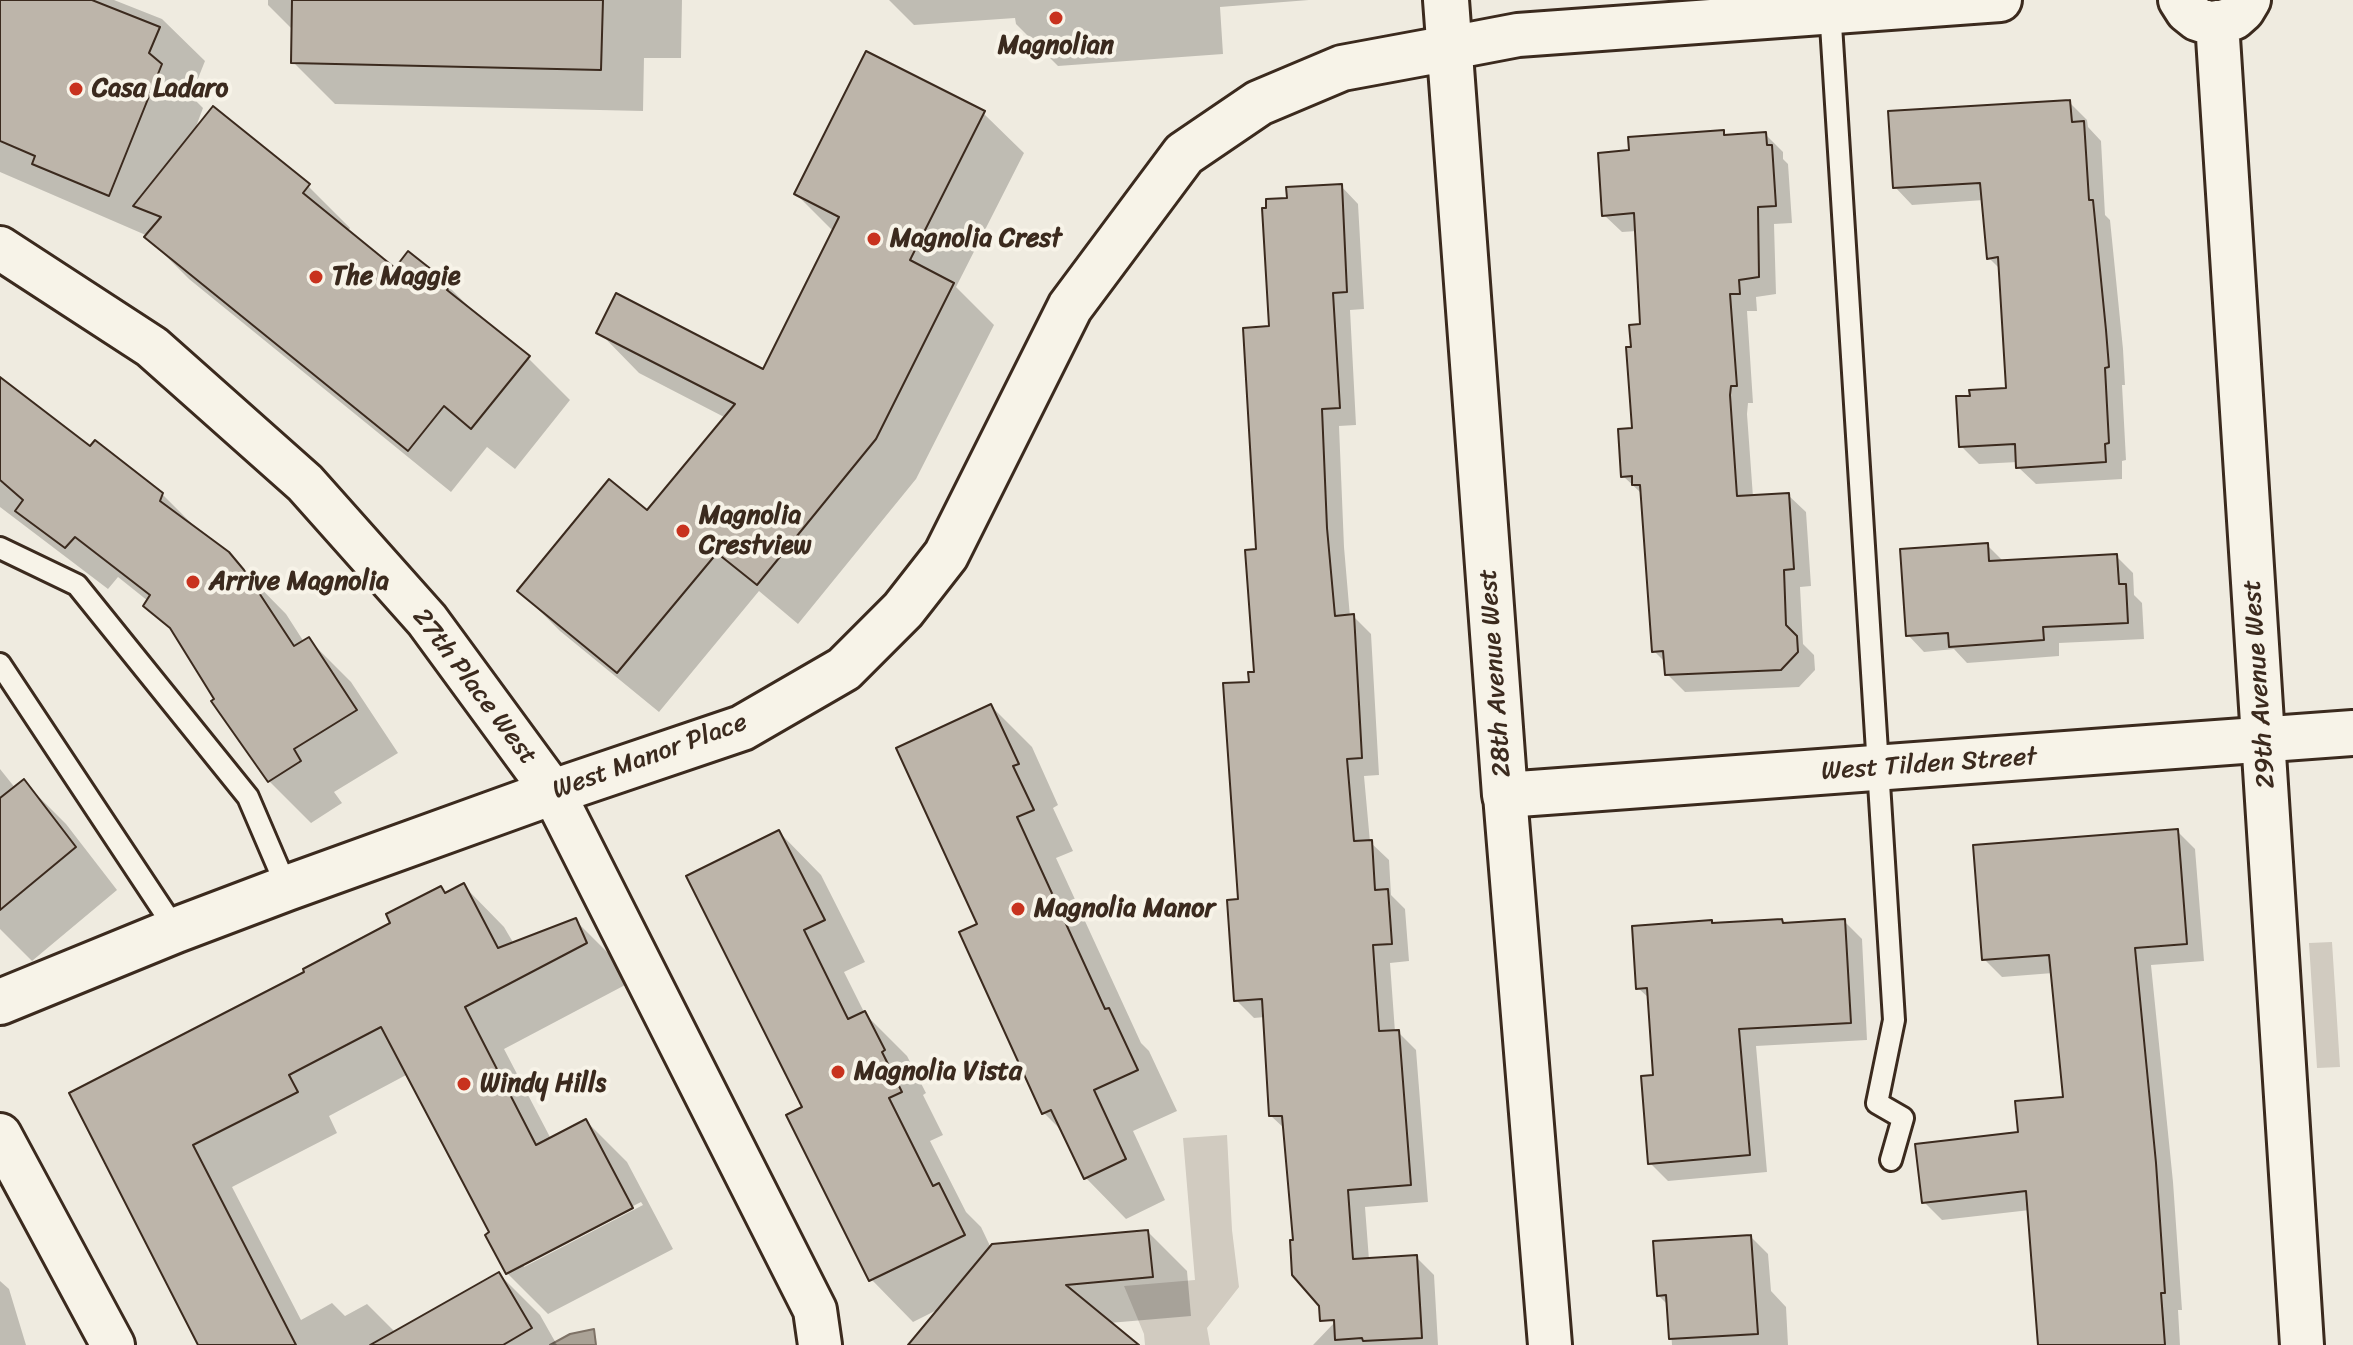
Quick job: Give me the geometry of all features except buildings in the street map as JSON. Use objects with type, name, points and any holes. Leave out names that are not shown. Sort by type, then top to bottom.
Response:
[{"type":"street","name":"28th Avenue West","points":[[1446,0],[1505,795],[1550,1345]]},
{"type":"street","points":[[1450,48],[1518,35],[1830,6],[2000,0]]},
{"type":"street","points":[[2180,0],[2197,19],[2209,23],[2233,11]]},
{"type":"street","name":"29th Avenue West","points":[[2233,11],[2264,740],[2302,1345]]},
{"type":"street","name":"West Manor Place","points":[[0,1002],[287,888],[742,728],[844,669],[903,610],[946,555],[1070,307],[1184,154],[1259,103],[1342,68],[1450,48]]},
{"type":"street","name":"27th Place West","points":[[0,248],[152,347],[305,483],[427,620],[553,792],[815,1310],[820,1345]]},
{"type":"street","name":"West Tilden Street","points":[[1505,795],[2353,733]]},
{"type":"street","points":[[0,1135],[113,1345]]},
{"type":"lane","points":[[1830,6],[1894,1020],[1877,1103],[1903,1118],[1891,1160]]},
{"type":"lane","points":[[0,548],[77,585],[248,797],[287,888]]},
{"type":"lane","points":[[0,664],[176,930]]},
{"type":"shaded area","points":[[2332,942],[2340,1067],[2317,1068],[2309,943]]},
{"type":"shaded area","points":[[1227,1135],[1232,1230],[1239,1287],[1207,1328],[1210,1345],[1145,1345],[1144,1334],[1124,1286],[1195,1280],[1183,1138]]},
{"type":"shaded area","points":[[594,1329],[596,1345],[550,1345],[570,1334]]},
{"type":"place","name":"Magnolian","points":[[1056,18]]},
{"type":"place","name":"Casa Ladaro","points":[[76,89]]},
{"type":"place","name":"Magnolia Crest","points":[[874,239]]},
{"type":"place","name":"The Maggie","points":[[316,277]]},
{"type":"place","name":"Magnolia Crestview","points":[[683,531]]},
{"type":"place","name":"Arrive Magnolia","points":[[193,582]]},
{"type":"place","name":"Magnolia Manor","points":[[1018,909]]},
{"type":"place","name":"Magnolia Vista","points":[[838,1072]]},
{"type":"place","name":"Windy Hills","points":[[464,1084]]}]
